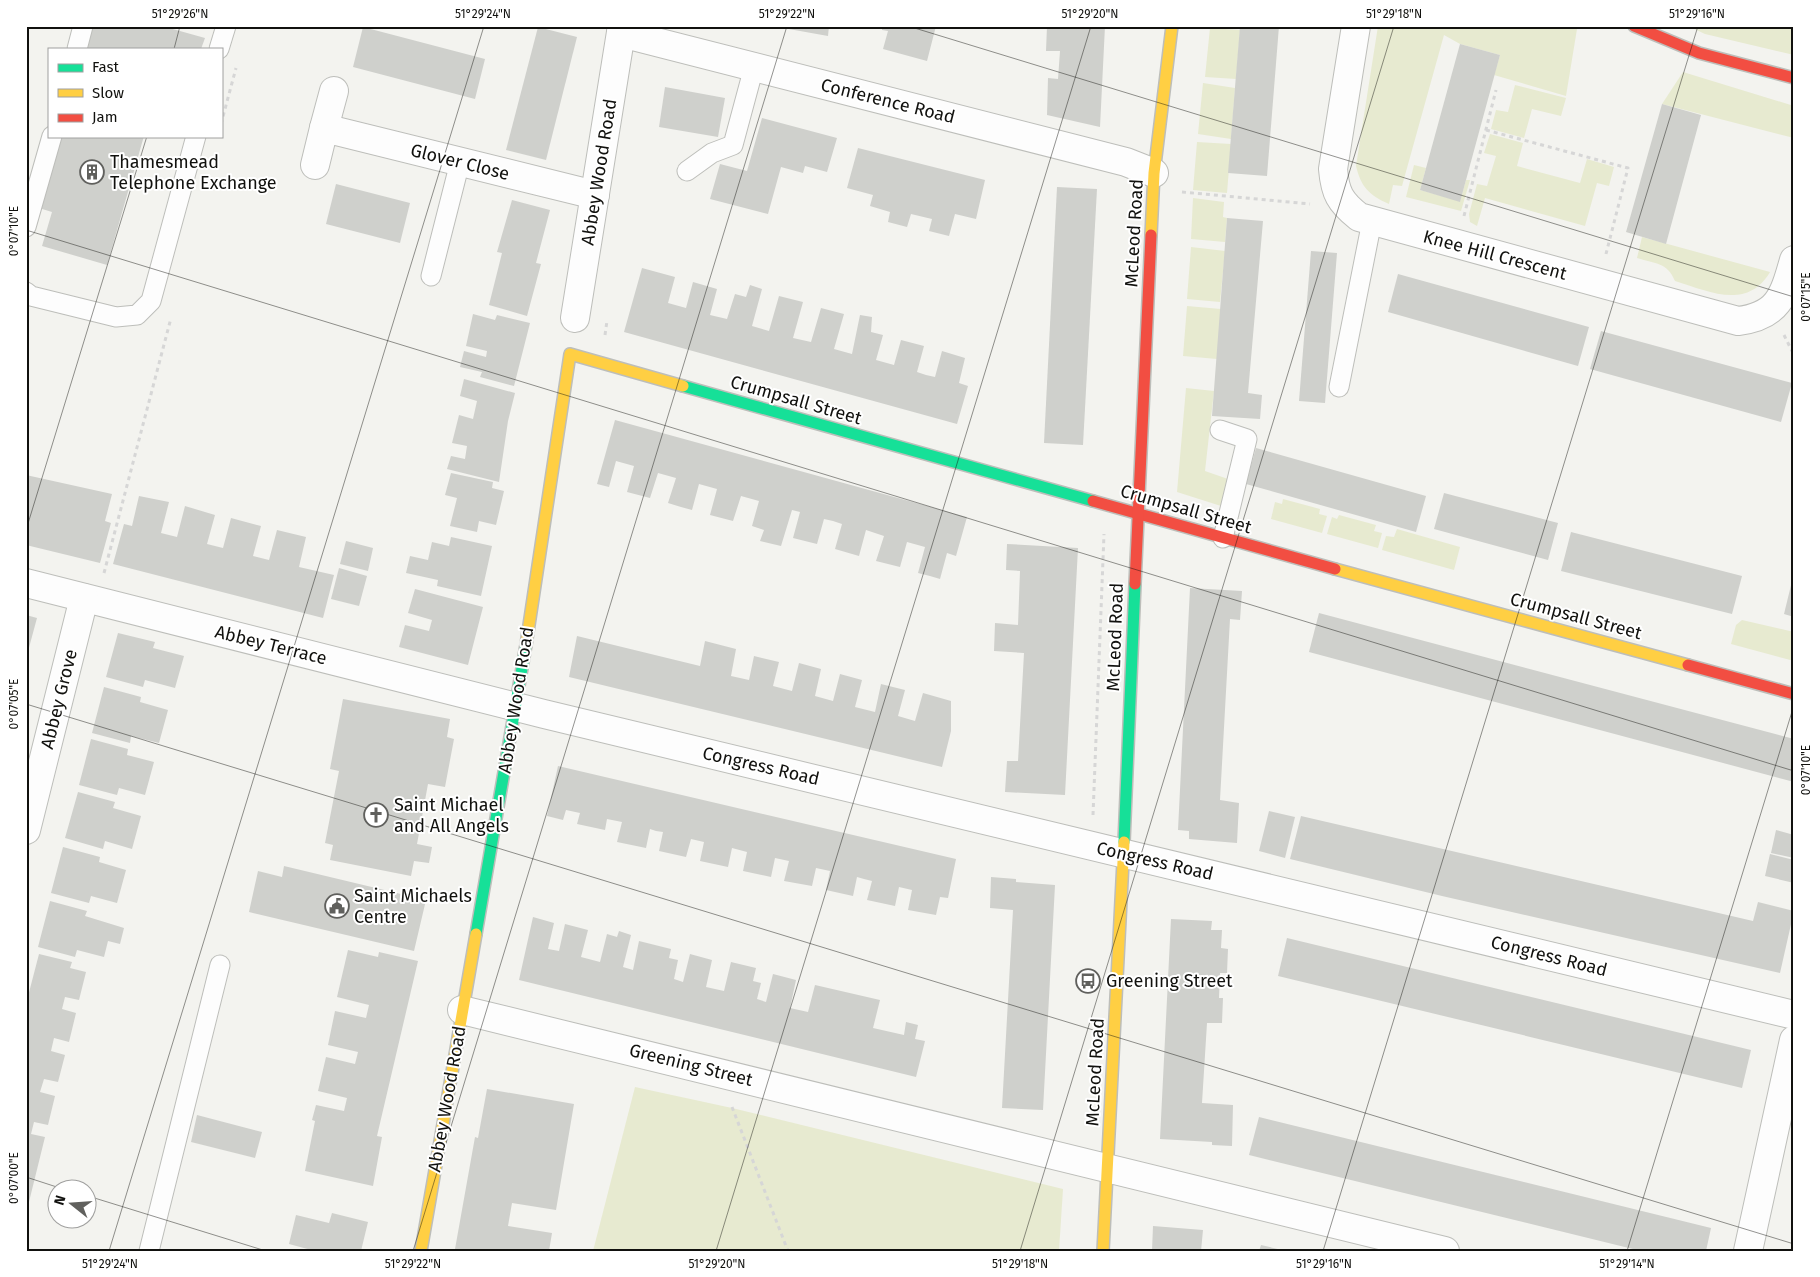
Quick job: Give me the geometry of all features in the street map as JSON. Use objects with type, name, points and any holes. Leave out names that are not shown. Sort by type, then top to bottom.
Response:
[{"type":"street","name":"McLeod Road","points":[[1103,1251],[1124,853],[1154,182],[1172,26]]},
{"type":"street","points":[[1339,198],[1333,169],[1356,26]]},
{"type":"street","points":[[1634,26],[1699,53],[1794,78]]},
{"type":"street","name":"Conference Road","points":[[622,30],[754,67],[1126,162],[1154,182]]},
{"type":"street","name":"Abbey Wood Road","points":[[575,318],[622,30]]},
{"type":"street","points":[[315,165],[334,91]]},
{"type":"street","name":"Glover Close","points":[[324,128],[595,195]]},
{"type":"street","name":"Knee Hill Crescent","points":[[1339,198],[1348,209],[1359,217],[1738,321],[1763,315],[1774,306],[1785,292],[1794,260]]},
{"type":"street","name":"Abbey Wood Road","points":[[421,1251],[516,708],[570,354]]},
{"type":"street","name":"Crumpsall Street","points":[[570,354],[1223,538],[1794,694]]},
{"type":"street","name":"Abbey Terrace","points":[[26,583],[516,708]]},
{"type":"street","name":"Abbey Grove","points":[[26,830],[84,598]]},
{"type":"street","name":"Congress Road","points":[[516,708],[1794,1015]]},
{"type":"street","name":"Greening Street","points":[[462,1010],[738,1076],[1445,1251]]},
{"type":"street","points":[[1748,1251],[1794,1040]]},
{"type":"lane","points":[[77,48],[83,26]]},
{"type":"lane","points":[[220,48],[226,26]]},
{"type":"lane","points":[[687,171],[712,153],[733,145],[754,67]]},
{"type":"lane","points":[[26,227],[51,138]]},
{"type":"lane","points":[[26,292],[30,296],[116,317],[137,315],[151,300],[195,138]]},
{"type":"lane","points":[[431,276],[460,162]]},
{"type":"lane","points":[[1339,386],[1372,221]]},
{"type":"lane","points":[[1220,430],[1247,439],[1223,538]]},
{"type":"lane","points":[[149,1251],[220,965]]},
{"type":"path","points":[[222,120],[238,62]]},
{"type":"path","points":[[1457,244],[1496,90]]},
{"type":"path","points":[[1486,130],[1628,168],[1599,283]]},
{"type":"path","points":[[1154,182],[1312,204],[1339,198]]},
{"type":"path","points":[[84,598],[103,577],[173,309]]},
{"type":"path","points":[[738,1076],[732,1108],[788,1251]]},
{"type":"green space","points":[[1378,26],[1571,26],[1577,29],[1566,96],[1494,75],[1500,55],[1460,44],[1444,35],[1402,186],[1393,185],[1389,204],[1367,190],[1360,180],[1356,166]]},
{"type":"green space","points":[[1688,26],[1794,26],[1794,55],[1705,34]]},
{"type":"green space","points":[[1210,28],[1240,30],[1236,79],[1205,77]]},
{"type":"green space","points":[[1683,72],[1794,106],[1794,138],[1662,104]]},
{"type":"green space","points":[[1203,83],[1235,88],[1231,139],[1198,134]]},
{"type":"green space","points":[[1515,85],[1566,98],[1561,116],[1532,109],[1524,138],[1491,129],[1496,110],[1508,112]]},
{"type":"green space","points":[[1490,134],[1523,143],[1517,166],[1580,183],[1587,159],[1614,167],[1609,186],[1597,183],[1585,226],[1485,198],[1477,226],[1470,222],[1469,214],[1477,184],[1487,186],[1496,156],[1484,153]]},
{"type":"green space","points":[[1197,142],[1231,144],[1227,193],[1193,190]]},
{"type":"green space","points":[[1414,165],[1426,168],[1420,190],[1460,201],[1466,180],[1470,180],[1461,211],[1406,197]]},
{"type":"green space","points":[[1193,198],[1224,202],[1223,217],[1227,218],[1225,242],[1191,239]]},
{"type":"green space","points":[[1642,237],[1770,272],[1761,284],[1750,291],[1739,295],[1713,293],[1675,281],[1664,267],[1637,258]]},
{"type":"green space","points":[[1191,247],[1225,251],[1220,302],[1187,299]]},
{"type":"green space","points":[[1187,306],[1221,309],[1217,359],[1183,356]]},
{"type":"green space","points":[[1186,388],[1214,391],[1205,471],[1228,479],[1221,506],[1177,492]]},
{"type":"green space","points":[[1283,499],[1320,509],[1319,514],[1327,516],[1322,533],[1271,519],[1275,502],[1282,504]]},
{"type":"green space","points":[[1339,515],[1376,525],[1374,531],[1382,533],[1378,548],[1327,534],[1332,517],[1337,519]]},
{"type":"green space","points":[[1397,529],[1460,547],[1454,570],[1382,550],[1386,536],[1394,537]]},
{"type":"green space","points":[[1742,620],[1794,632],[1794,661],[1731,644],[1736,625]]},
{"type":"green space","points":[[635,1087],[732,1108],[1063,1189],[1059,1251],[593,1251]]},
{"type":"building","points":[[91,26],[162,26],[205,38],[201,48],[84,48]]},
{"type":"building","points":[[772,26],[829,26],[828,36]]},
{"type":"building","points":[[882,26],[936,26],[927,61],[883,49],[888,31],[882,30]]},
{"type":"building","points":[[1047,26],[1105,26],[1100,127],[1047,115],[1048,78],[1058,79],[1060,51],[1046,51]]},
{"type":"building","points":[[1240,26],[1279,26],[1267,176],[1228,173]]},
{"type":"building","points":[[363,27],[485,59],[475,99],[353,67]]},
{"type":"building","points":[[538,27],[577,37],[546,160],[506,150]]},
{"type":"building","points":[[1460,44],[1500,55],[1460,202],[1420,190]]},
{"type":"building","points":[[665,87],[725,98],[718,137],[659,127]]},
{"type":"building","points":[[1662,104],[1701,115],[1666,244],[1626,232]]},
{"type":"building","points":[[762,118],[837,138],[827,172],[805,166],[803,173],[781,167],[768,214],[710,199],[720,164],[747,171]]},
{"type":"building","name":"Thamesmead Telephone Exchange","points":[[59,138],[143,138],[107,265],[42,246],[52,212],[39,208]]},
{"type":"building","points":[[858,148],[985,180],[976,219],[955,214],[949,236],[929,231],[932,219],[911,214],[907,227],[888,222],[890,212],[870,206],[873,195],[847,188]]},
{"type":"building","points":[[336,184],[410,203],[400,243],[326,224]]},
{"type":"building","points":[[1057,187],[1097,189],[1083,445],[1044,443]]},
{"type":"building","points":[[512,200],[550,210],[536,263],[541,264],[527,316],[489,305],[502,253],[497,252]]},
{"type":"building","points":[[1227,218],[1263,221],[1248,393],[1262,395],[1260,419],[1212,416]]},
{"type":"building","points":[[1311,251],[1337,253],[1325,403],[1299,401]]},
{"type":"building","points":[[642,268],[675,277],[668,303],[686,308],[693,282],[717,289],[710,315],[727,319],[735,294],[746,297],[750,285],[762,289],[752,326],[769,331],[779,296],[803,302],[793,338],[811,342],[821,308],[844,314],[834,349],[852,354],[860,315],[872,317],[871,332],[883,335],[876,360],[894,365],[901,340],[924,346],[917,372],[926,375],[935,377],[942,351],[965,358],[959,383],[968,386],[957,424],[624,332]]},
{"type":"building","points":[[1398,274],[1589,327],[1578,366],[1388,312]]},
{"type":"building","points":[[473,314],[495,320],[497,315],[530,323],[514,386],[480,377],[482,372],[460,367],[464,351],[486,357],[487,351],[466,346]]},
{"type":"building","points":[[1601,331],[1792,383],[1781,422],[1590,369]]},
{"type":"building","points":[[464,379],[515,393],[508,421],[499,482],[447,469],[451,456],[465,459],[467,446],[452,443],[459,415],[473,419],[477,401],[460,396]]},
{"type":"building","points":[[615,420],[967,517],[956,556],[947,553],[940,579],[918,573],[925,547],[907,542],[900,567],[876,561],[884,536],[866,530],[859,556],[835,549],[842,524],[833,521],[824,519],[817,544],[793,538],[800,512],[792,510],[781,546],[760,541],[764,530],[752,526],[759,501],[741,496],[733,521],[710,515],[717,489],[699,484],[692,510],[668,503],[676,478],[658,473],[650,498],[627,492],[634,466],[616,461],[609,487],[597,484]]},
{"type":"building","points":[[1256,448],[1426,496],[1416,532],[1246,484]]},
{"type":"building","points":[[451,473],[493,482],[492,488],[504,491],[496,525],[479,521],[477,532],[450,526],[457,498],[445,495]]},
{"type":"building","points":[[26,475],[112,494],[105,521],[111,523],[100,563],[26,545]]},
{"type":"building","points":[[1444,493],[1558,523],[1548,560],[1434,529]]},
{"type":"building","points":[[139,496],[169,502],[161,533],[177,537],[185,506],[215,515],[207,544],[223,548],[231,518],[261,526],[253,556],[269,560],[277,530],[306,537],[299,567],[334,575],[323,618],[113,564],[124,524],[132,526]]},
{"type":"building","points":[[1571,532],[1742,576],[1732,614],[1561,571]]},
{"type":"building","points":[[451,537],[492,546],[481,596],[437,586],[438,580],[406,573],[410,556],[428,560],[432,542],[449,546]]},
{"type":"building","points":[[346,541],[373,548],[368,571],[340,564]]},
{"type":"building","points":[[1007,544],[1078,548],[1065,795],[1005,792],[1007,761],[1018,761],[1024,653],[994,651],[995,623],[1018,625],[1020,571],[1006,570]]},
{"type":"building","points":[[339,568],[367,576],[359,606],[331,599]]},
{"type":"building","points":[[1794,577],[1794,617],[1784,614]]},
{"type":"building","points":[[1190,588],[1242,591],[1240,620],[1230,619],[1220,800],[1239,803],[1237,843],[1189,839],[1189,831],[1178,830]]},
{"type":"building","points":[[415,589],[483,607],[468,665],[399,647],[405,625],[429,631],[432,620],[408,613]]},
{"type":"building","points":[[1319,613],[1794,739],[1794,782],[1309,652]]},
{"type":"building","points":[[26,615],[37,618],[27,655],[26,655]]},
{"type":"building","points":[[118,633],[155,642],[153,648],[184,656],[175,688],[145,680],[143,687],[106,677]]},
{"type":"building","points":[[577,636],[700,666],[705,641],[736,649],[731,676],[749,680],[754,656],[779,662],[773,686],[792,691],[799,663],[821,669],[815,696],[833,701],[840,674],[862,680],[855,707],[875,712],[881,684],[905,690],[898,716],[915,721],[923,693],[951,701],[951,731],[942,767],[569,677]]},
{"type":"building","points":[[104,687],[141,697],[140,702],[168,710],[159,743],[131,736],[130,743],[92,733]]},
{"type":"building","name":"Saint Michael and All Angels","points":[[343,699],[450,719],[447,737],[454,739],[445,787],[428,784],[417,844],[432,847],[429,863],[414,861],[411,876],[330,860],[333,845],[325,843],[339,771],[330,769]]},
{"type":"building","points":[[91,739],[128,749],[127,755],[154,762],[145,795],[119,788],[117,795],[79,785]]},
{"type":"building","points":[[558,766],[956,859],[948,898],[940,897],[936,915],[908,910],[912,890],[899,887],[895,906],[867,900],[872,881],[857,877],[853,896],[826,890],[830,871],[816,868],[812,886],[784,881],[789,861],[775,858],[771,877],[743,871],[747,852],[732,848],[728,867],[700,861],[704,842],[691,839],[686,857],[659,851],[663,832],[650,829],[646,848],[617,842],[622,822],[607,819],[605,830],[577,824],[580,813],[566,810],[563,820],[547,816]]},
{"type":"building","points":[[78,792],[115,802],[113,808],[141,816],[132,849],[105,841],[103,849],[65,838]]},
{"type":"building","points":[[1269,811],[1295,817],[1285,858],[1259,851]]},
{"type":"building","points":[[1301,816],[1753,921],[1758,902],[1794,911],[1780,973],[1442,896],[1290,859]]},
{"type":"building","points":[[1776,830],[1794,835],[1794,858],[1771,853]]},
{"type":"building","points":[[63,847],[100,857],[99,862],[126,870],[117,903],[91,896],[89,903],[51,893]]},
{"type":"building","points":[[1770,854],[1794,860],[1794,883],[1765,876]]},
{"type":"building","name":"Saint Michaels Centre","points":[[284,866],[426,900],[414,951],[249,912],[258,871],[282,877]]},
{"type":"building","points":[[991,877],[1016,879],[1016,882],[1055,885],[1043,1110],[1002,1108],[1013,910],[990,908]]},
{"type":"building","points":[[50,901],[87,911],[85,916],[124,928],[120,944],[108,941],[104,957],[77,950],[75,957],[38,947]]},
{"type":"building","points":[[533,917],[554,923],[548,949],[559,951],[565,924],[588,930],[581,957],[600,962],[607,934],[617,937],[619,931],[631,935],[623,967],[633,970],[639,941],[671,949],[669,958],[678,960],[674,979],[683,982],[690,954],[712,960],[706,987],[724,991],[731,962],[756,968],[753,981],[761,983],[757,999],[766,1002],[773,974],[796,980],[790,1008],[808,1012],[815,985],[880,1000],[873,1028],[904,1035],[906,1022],[918,1025],[915,1039],[925,1041],[916,1077],[519,980]]},
{"type":"building","points":[[1171,919],[1212,921],[1211,930],[1222,930],[1221,948],[1228,949],[1227,973],[1220,973],[1219,998],[1223,998],[1222,1023],[1207,1023],[1202,1103],[1233,1105],[1232,1146],[1212,1145],[1212,1142],[1160,1139]]},
{"type":"building","points":[[1287,938],[1751,1050],[1742,1088],[1278,976]]},
{"type":"building","points":[[348,950],[378,957],[379,952],[418,961],[377,1136],[382,1137],[373,1186],[305,1171],[315,1121],[312,1120],[316,1105],[344,1111],[347,1098],[318,1091],[326,1057],[355,1064],[358,1052],[328,1045],[335,1011],[366,1018],[369,1005],[337,997]]},
{"type":"building","points":[[39,954],[72,962],[70,968],[86,972],[79,1000],[65,997],[62,1009],[76,1013],[69,1042],[54,1038],[51,1051],[65,1055],[58,1082],[44,1079],[40,1092],[55,1096],[48,1125],[34,1122],[31,1134],[45,1137],[27,1210],[26,1004]]},
{"type":"building","points":[[487,1089],[574,1104],[556,1210],[512,1203],[508,1226],[552,1233],[549,1251],[459,1251],[455,1249],[475,1137],[478,1138]]},
{"type":"building","points":[[197,1115],[262,1132],[255,1158],[191,1142]]},
{"type":"building","points":[[1259,1117],[1711,1228],[1706,1251],[1641,1251],[1249,1155]]},
{"type":"building","points":[[332,1213],[368,1222],[361,1251],[315,1251],[289,1244],[296,1215],[329,1223]]},
{"type":"building","points":[[1153,1226],[1203,1230],[1201,1251],[1152,1251]]},
{"type":"building","points":[[1261,1245],[1282,1250],[1282,1251],[1259,1251]]},
{"type":"traffic: fast","points":[[683,386],[1093,501]]},
{"type":"traffic: fast","points":[[1124,842],[1135,584]]},
{"type":"traffic: fast","points":[[476,934],[526,645]]},
{"type":"traffic: slow","points":[[1151,235],[1154,173],[1172,26]]},
{"type":"traffic: slow","points":[[526,645],[570,354],[683,386]]},
{"type":"traffic: slow","points":[[1335,569],[1688,665]]},
{"type":"traffic: slow","points":[[1103,1251],[1124,842]]},
{"type":"traffic: slow","points":[[421,1251],[476,934]]},
{"type":"traffic: jam","points":[[1634,26],[1699,53],[1794,78]]},
{"type":"traffic: jam","points":[[1135,584],[1151,235]]},
{"type":"traffic: jam","points":[[1093,501],[1335,569]]},
{"type":"traffic: jam","points":[[1688,665],[1794,694]]},
{"type":"place","name":"Thamesmead Telephone Exchange","points":[[92,172]]},
{"type":"place","name":"Saint Michael and All Angels","points":[[376,815]]},
{"type":"place","name":"Saint Michaels Centre","points":[[337,906]]},
{"type":"place","name":"Greening Street","points":[[1088,981]]}]
